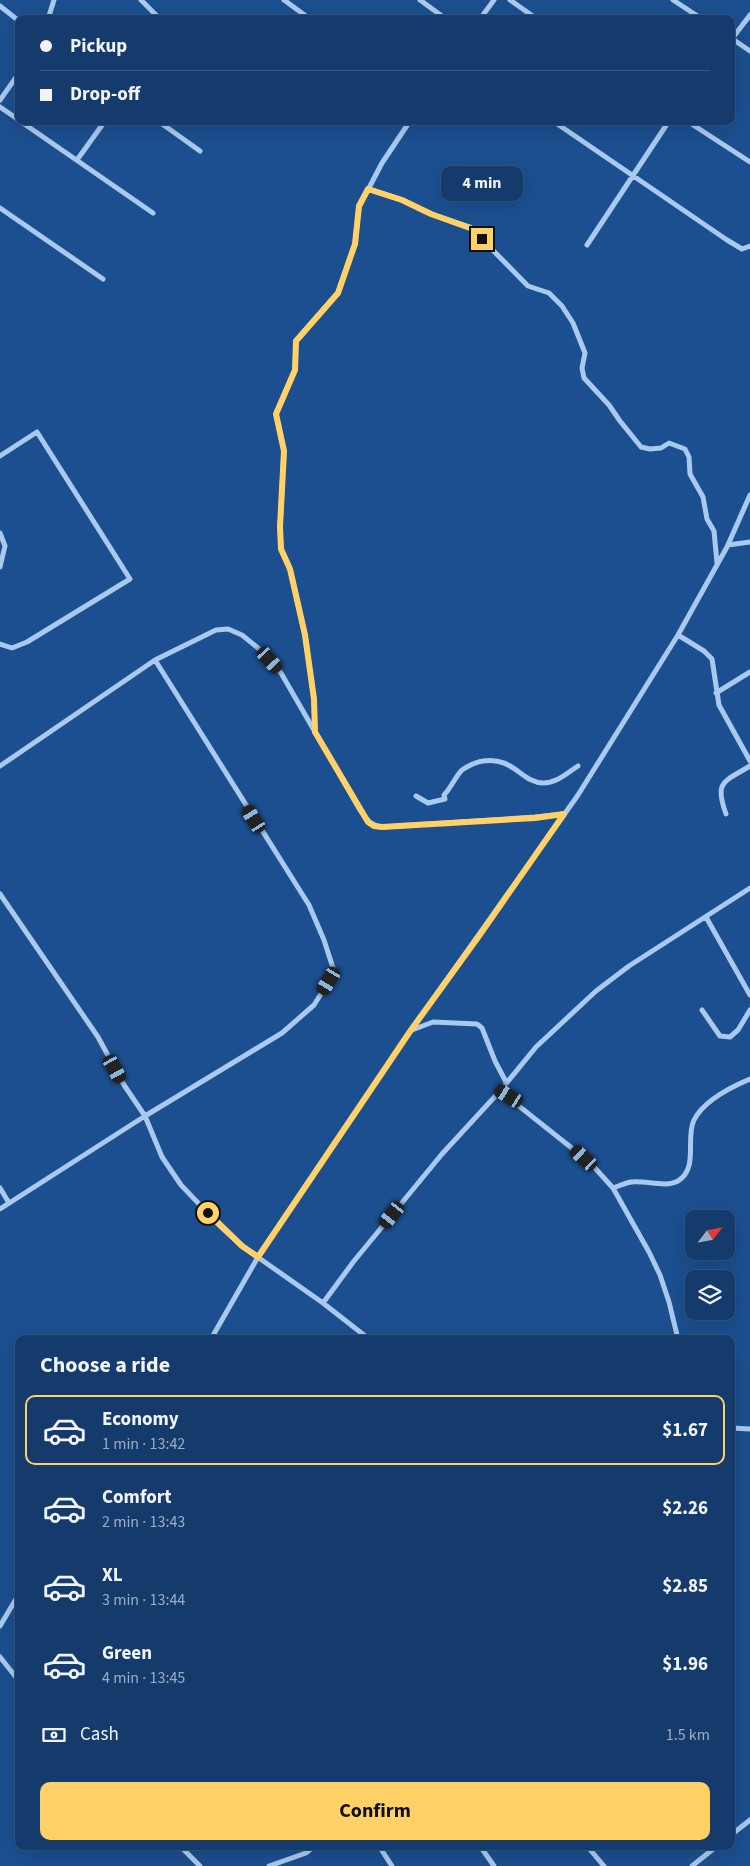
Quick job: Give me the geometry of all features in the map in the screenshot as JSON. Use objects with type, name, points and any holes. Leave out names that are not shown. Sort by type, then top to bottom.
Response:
[{"type":"street","points":[[49,15],[54,0]]},
{"type":"street","points":[[140,0],[156,15]]},
{"type":"street","points":[[284,0],[305,15]]},
{"type":"street","points":[[420,0],[441,15]]},
{"type":"street","points":[[483,15],[494,0]]},
{"type":"street","points":[[510,0],[531,15]]},
{"type":"street","points":[[673,0],[696,15]]},
{"type":"street","points":[[0,6],[15,18]]},
{"type":"street","points":[[735,35],[750,15]]},
{"type":"street","points":[[735,41],[750,51]]},
{"type":"street","points":[[0,100],[15,79]]},
{"type":"street","points":[[0,107],[15,118]]},
{"type":"street","points":[[26,125],[153,213]]},
{"type":"street","points":[[77,160],[101,125]]},
{"type":"street","points":[[164,125],[200,151]]},
{"type":"street","points":[[315,732],[314,699],[305,635],[290,569],[281,549],[280,527],[284,451],[276,414],[295,370],[296,341],[338,293],[355,244],[359,206],[382,163],[407,125]]},
{"type":"street","points":[[559,125],[727,240],[742,249],[750,246]]},
{"type":"street","points":[[586,245],[666,125]]},
{"type":"street","points":[[693,125],[750,162]]},
{"type":"street","points":[[368,189],[402,200],[431,214],[470,228],[528,286],[548,294],[562,306],[573,323],[585,353],[582,368],[584,378],[609,405],[641,446],[650,449],[661,448],[669,443],[685,450],[689,457],[690,474],[703,496],[707,519],[714,531],[717,564]]},
{"type":"street","points":[[0,208],[103,279]]},
{"type":"street","points":[[0,456],[36,432],[130,579],[27,642],[12,648],[0,644]]},
{"type":"street","points":[[213,1335],[258,1257],[411,1030],[578,795],[678,635],[728,545],[750,495]]},
{"type":"street","points":[[0,534],[5,546],[0,567]]},
{"type":"street","points":[[728,545],[750,542]]},
{"type":"street","points":[[0,766],[155,660],[216,630],[228,629],[242,635],[258,648],[281,673],[364,816],[374,826],[535,818],[564,814]]},
{"type":"street","points":[[678,635],[710,656],[713,663],[716,693],[723,713],[750,761]]},
{"type":"street","points":[[0,1208],[145,1116],[282,1033],[314,1005],[329,981],[333,968],[324,940],[309,906],[155,660]]},
{"type":"street","points":[[716,693],[750,672]]},
{"type":"street","points":[[416,796],[428,803],[445,799],[444,795],[463,770],[477,762],[502,761],[541,783],[559,779],[578,766]]},
{"type":"street","points":[[726,814],[720,797],[720,790],[730,778],[750,766]]},
{"type":"street","points":[[324,1303],[354,1261],[435,1162],[500,1091],[536,1047],[596,991],[629,966],[750,888]]},
{"type":"street","points":[[0,894],[98,1037],[124,1085],[145,1116],[162,1157],[181,1185],[242,1246],[324,1303],[364,1335]]},
{"type":"street","points":[[706,917],[750,995]]},
{"type":"street","points":[[702,1010],[720,1036],[730,1038],[738,1030],[750,1010]]},
{"type":"street","points":[[411,1030],[433,1022],[477,1024],[482,1028],[495,1061],[506,1082]]},
{"type":"street","points":[[613,1188],[633,1181],[672,1183],[682,1177],[688,1169],[691,1156],[691,1130],[697,1116],[719,1096],[750,1079]]},
{"type":"street","points":[[500,1091],[573,1149],[595,1168],[613,1188],[660,1275],[677,1335]]},
{"type":"street","points":[[0,1188],[9,1203]]},
{"type":"street","points":[[735,1428],[750,1429]]},
{"type":"street","points":[[0,1626],[15,1601]]},
{"type":"street","points":[[0,1657],[15,1676]]},
{"type":"street","points":[[735,1832],[750,1820]]},
{"type":"street","points":[[184,1850],[200,1866]]},
{"type":"street","points":[[269,1866],[309,1850]]},
{"type":"street","points":[[382,1850],[392,1866]]},
{"type":"street","points":[[483,1850],[494,1866]]},
{"type":"street","points":[[591,1850],[604,1866]]},
{"type":"street","points":[[692,1866],[712,1850]]},
{"type":"street","points":[[288,1859],[292,1866]]},
{"type":"route","points":[[208,1213],[242,1246],[258,1257],[411,1030],[564,814],[535,818],[382,827],[374,826],[368,822],[315,732],[314,699],[305,635],[290,569],[281,549],[280,527],[284,451],[276,414],[295,370],[296,341],[338,293],[355,244],[359,206],[368,189],[402,200],[431,214],[470,228],[482,239]]}]
